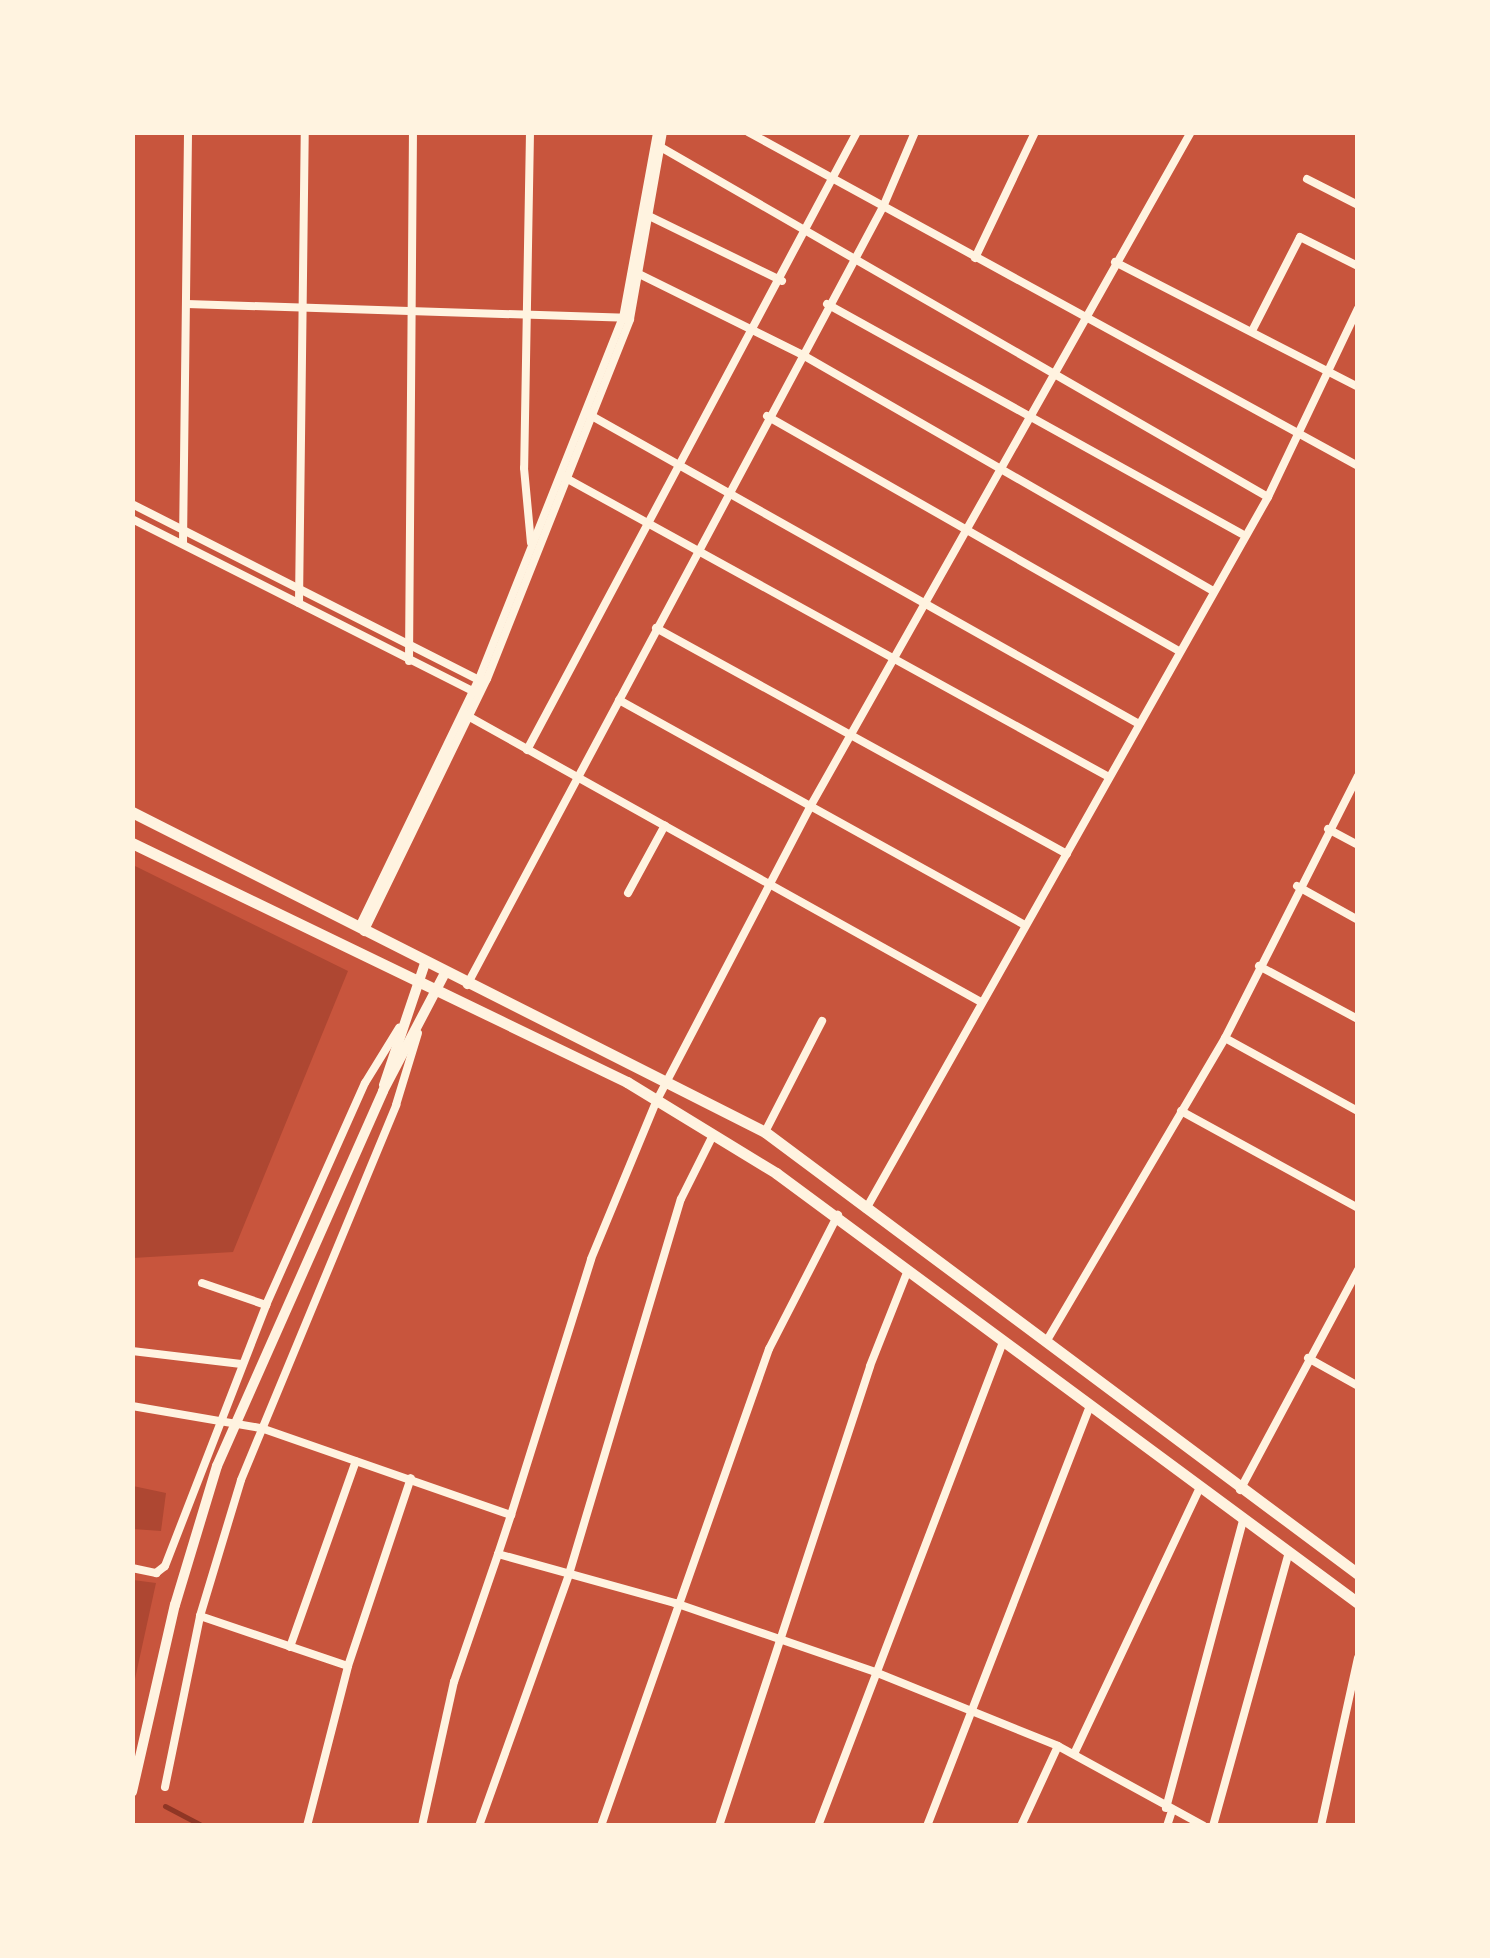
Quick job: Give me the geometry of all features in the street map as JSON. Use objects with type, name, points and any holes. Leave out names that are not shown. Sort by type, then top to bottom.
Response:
[{"type":"main road","points":[[132,812],[468,985],[669,1079],[765,1132],[1240,1490],[1358,1574]]},
{"type":"main road","points":[[132,843],[658,1100],[838,1215],[1088,1410],[1358,1603]]},
{"type":"street","points":[[182,543],[188,132]]},
{"type":"street","points":[[299,603],[305,132]]},
{"type":"street","points":[[410,660],[413,132]]},
{"type":"street","points":[[530,132],[524,468],[531,546]]},
{"type":"street","points":[[362,929],[482,681],[627,318],[660,132]]},
{"type":"street","points":[[748,132],[1082,319],[1358,466]]},
{"type":"street","points":[[528,750],[646,522],[808,233],[857,132]]},
{"type":"street","points":[[468,985],[576,774],[883,207],[914,132]]},
{"type":"street","points":[[974,258],[1035,132]]},
{"type":"street","points":[[422,1826],[454,1682],[511,1516],[591,1259],[658,1100],[810,807],[928,604],[1114,262],[1191,132]]},
{"type":"street","points":[[658,146],[852,262],[1055,372],[1268,497]]},
{"type":"street","points":[[1307,179],[1358,205]]},
{"type":"street","points":[[648,216],[782,281]]},
{"type":"street","points":[[1252,329],[1296,240],[1314,240],[1358,266]]},
{"type":"street","points":[[1114,262],[1252,329],[1358,387]]},
{"type":"street","points":[[637,273],[801,354],[1211,590]]},
{"type":"street","points":[[187,304],[528,311],[627,318]]},
{"type":"street","points":[[828,304],[1242,534]]},
{"type":"street","points":[[866,1208],[1067,854],[1106,776],[1139,724],[1242,534],[1268,497],[1300,434],[1325,370],[1358,308]]},
{"type":"street","points":[[589,414],[680,460],[1139,724]]},
{"type":"street","points":[[767,416],[1178,650]]},
{"type":"street","points":[[482,681],[531,546],[564,477]]},
{"type":"street","points":[[564,477],[1106,776]]},
{"type":"street","points":[[132,504],[482,681]]},
{"type":"street","points":[[132,518],[476,694]]},
{"type":"street","points":[[656,628],[1067,854]]},
{"type":"street","points":[[619,700],[1025,925]]},
{"type":"street","points":[[466,715],[981,1002]]},
{"type":"street","points":[[1046,1342],[1225,1038],[1297,886],[1358,776]]},
{"type":"street","points":[[628,893],[666,825]]},
{"type":"street","points":[[1328,829],[1358,846]]},
{"type":"street","points":[[1297,886],[1358,920]]},
{"type":"street","points":[[383,1091],[398,1028],[424,962]]},
{"type":"street","points":[[1259,966],[1358,1019]]},
{"type":"street","points":[[132,1792],[175,1605],[217,1466],[383,1091],[418,1033],[445,973]]},
{"type":"street","points":[[765,1132],[822,1021]]},
{"type":"street","points":[[132,1568],[156,1573],[165,1566],[218,1418],[266,1305],[364,1083],[398,1028]]},
{"type":"street","points":[[166,1787],[200,1616],[261,1428],[396,1104],[418,1033]]},
{"type":"street","points":[[1225,1038],[1358,1112]]},
{"type":"street","points":[[1180,1110],[1358,1208]]},
{"type":"street","points":[[479,1826],[569,1574],[681,1198],[713,1135]]},
{"type":"street","points":[[601,1826],[674,1603],[769,1349],[838,1215]]},
{"type":"street","points":[[719,1826],[870,1366],[908,1270]]},
{"type":"street","points":[[1240,1490],[1358,1270]]},
{"type":"street","points":[[202,1283],[266,1305]]},
{"type":"street","points":[[818,1826],[1002,1342]]},
{"type":"street","points":[[132,1351],[241,1364]]},
{"type":"street","points":[[1308,1358],[1358,1386]]},
{"type":"street","points":[[132,1406],[261,1428],[511,1516]]},
{"type":"street","points":[[927,1826],[968,1708],[1088,1410]]},
{"type":"street","points":[[290,1647],[356,1460]]},
{"type":"street","points":[[307,1826],[348,1666],[411,1478]]},
{"type":"street","points":[[1074,1754],[1200,1487]]},
{"type":"street","points":[[1167,1826],[1243,1522]]},
{"type":"street","points":[[498,1554],[674,1603],[876,1672],[1058,1746],[1204,1826]]},
{"type":"street","points":[[1213,1826],[1288,1555]]},
{"type":"street","points":[[200,1616],[348,1666]]},
{"type":"street","points":[[1321,1826],[1358,1658]]},
{"type":"street","points":[[1021,1826],[1058,1746]]},
{"type":"shaded area","points":[[133,865],[348,971],[233,1252],[133,1258]]},
{"type":"shaded area","points":[[133,1486],[166,1493],[161,1531],[133,1529]]},
{"type":"shaded area","points":[[132,1580],[156,1583],[133,1688]]},
{"type":"waterway","points":[[165,1806],[203,1826]]}]
